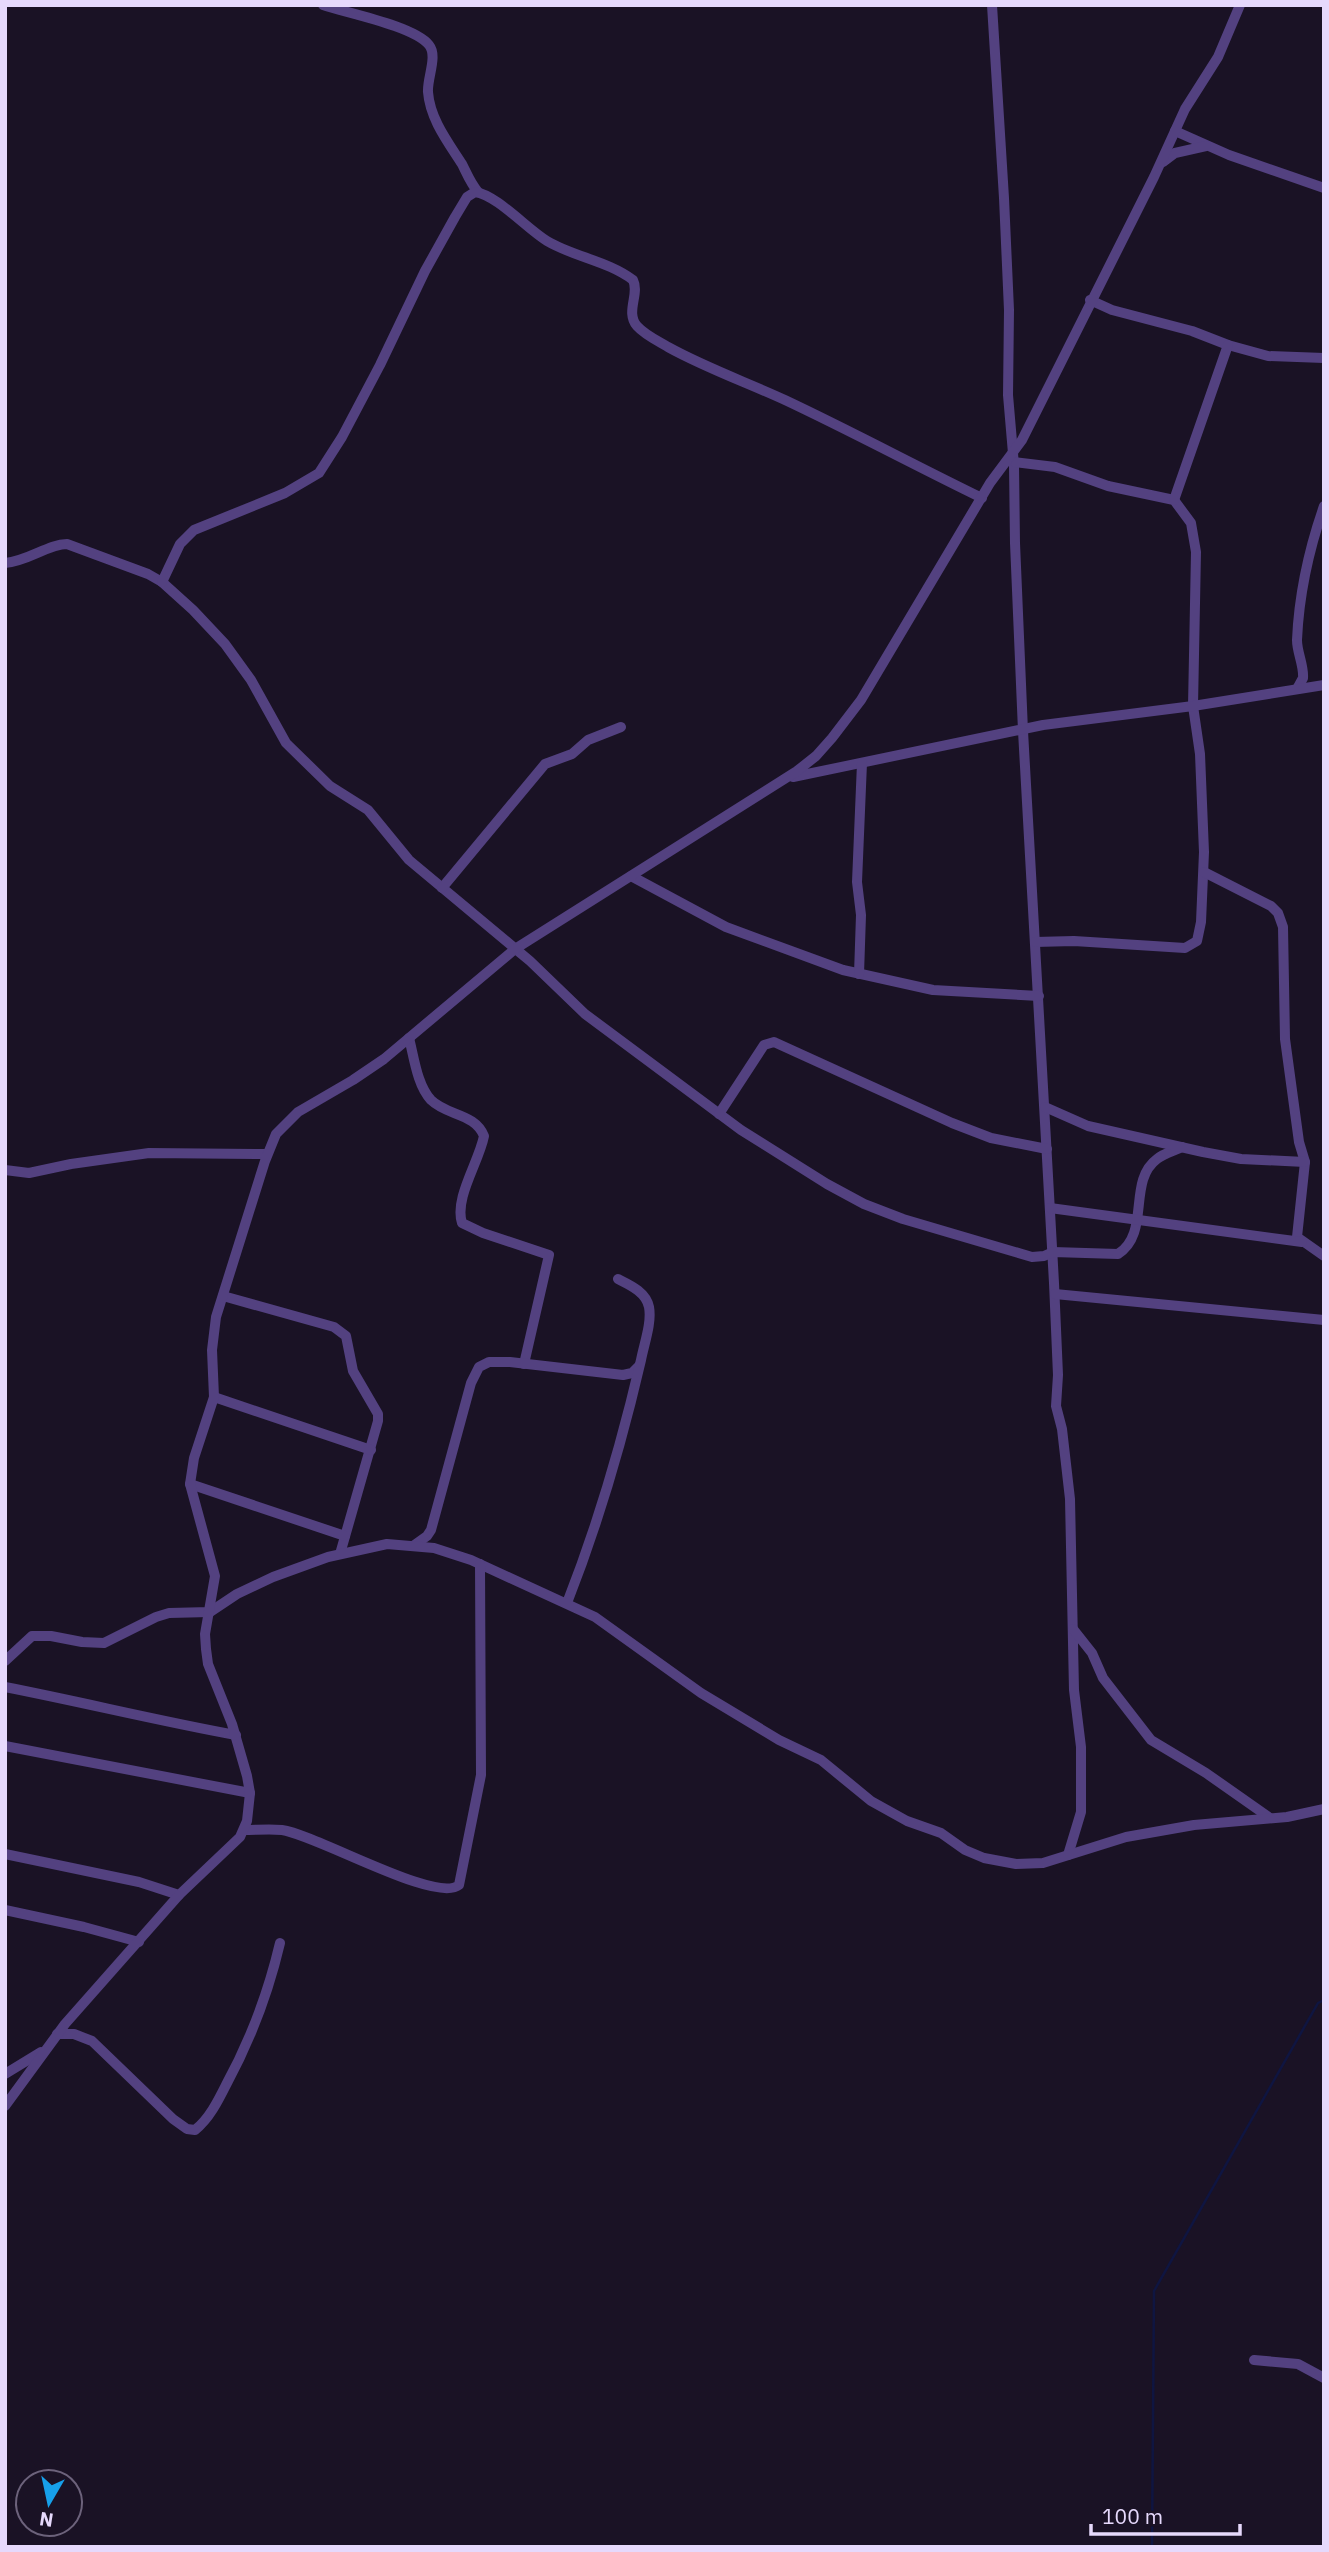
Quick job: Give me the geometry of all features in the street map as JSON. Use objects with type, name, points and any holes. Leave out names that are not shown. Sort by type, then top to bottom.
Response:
[{"type":"street","points":[[323,5],[401,29],[430,46],[432,57],[428,86],[431,108],[447,144],[478,192],[549,242],[633,280],[634,321],[654,339],[704,366],[788,402],[982,498]]},
{"type":"street","points":[[992,5],[1005,212],[1009,310],[1008,395],[1014,457],[1023,731],[1055,1294],[1058,1376],[1056,1406],[1062,1429],[1070,1500],[1074,1690],[1080,1731],[1078,1826],[1068,1855]]},
{"type":"street","points":[[5,2106],[57,2034],[179,1895],[233,1844],[244,1830],[250,1807],[250,1793],[236,1735],[208,1664],[205,1634],[215,1577],[190,1484],[194,1458],[214,1396],[212,1350],[216,1317],[276,1134],[298,1112],[353,1080],[410,1038],[515,949],[783,780],[816,756],[861,700],[997,473],[1014,457],[1185,109],[1218,57],[1240,5]]},
{"type":"street","points":[[1175,131],[1207,146],[1324,188]]},
{"type":"street","points":[[1159,166],[1175,153],[1207,146]]},
{"type":"street","points":[[162,582],[180,544],[194,530],[285,493],[319,473],[342,437],[425,271],[463,203],[470,195],[478,192]]},
{"type":"street","points":[[1090,300],[1112,310],[1192,331],[1228,345],[1283,358],[1324,358]]},
{"type":"street","points":[[1174,500],[1228,345]]},
{"type":"street","points":[[1014,457],[1055,467],[1108,485],[1174,500],[1191,523],[1196,552],[1193,706],[1201,774],[1203,872],[1199,936],[1190,946],[1179,948],[1074,940],[1035,942]]},
{"type":"street","points":[[1297,689],[1303,678],[1297,643],[1304,576],[1324,507]]},
{"type":"street","points":[[5,564],[28,559],[57,545],[68,544],[148,574],[162,582],[225,644],[251,680],[286,743],[330,786],[376,817],[400,851],[515,949],[585,1014],[719,1114],[827,1184],[864,1204],[903,1219],[1025,1256],[1038,1258],[1053,1252],[1118,1254],[1129,1244],[1138,1220],[1142,1182],[1150,1166],[1156,1159],[1182,1147]]},
{"type":"street","points":[[783,780],[1042,725],[1193,706],[1324,685]]},
{"type":"street","points":[[442,888],[545,764],[572,754],[588,740],[621,727]]},
{"type":"street","points":[[859,974],[861,915],[857,882],[862,763]]},
{"type":"street","points":[[1203,872],[1258,898],[1278,913],[1283,926],[1285,1039],[1299,1142],[1305,1162],[1296,1231],[1302,1242]]},
{"type":"street","points":[[631,876],[726,927],[810,960],[933,990],[1039,996]]},
{"type":"street","points":[[410,1038],[426,1093],[432,1100],[479,1125],[484,1136],[463,1196],[460,1213],[462,1223],[483,1233],[549,1255],[524,1364]]},
{"type":"street","points":[[719,1114],[764,1045],[774,1042],[952,1123],[991,1138],[1047,1149]]},
{"type":"street","points":[[1045,1107],[1088,1126],[1226,1157],[1305,1162]]},
{"type":"street","points":[[5,1170],[29,1173],[71,1164],[159,1152],[268,1154]]},
{"type":"street","points":[[1050,1208],[1302,1242],[1316,1248],[1324,1256]]},
{"type":"street","points":[[567,1602],[612,1471],[649,1317],[649,1307],[637,1289],[618,1279]]},
{"type":"street","points":[[1055,1294],[1324,1320]]},
{"type":"street","points":[[223,1296],[334,1327],[343,1333],[349,1346],[353,1371],[378,1414],[378,1421],[340,1554]]},
{"type":"street","points":[[413,1546],[430,1531],[475,1373],[479,1367],[489,1362],[623,1374],[632,1373],[639,1366]]},
{"type":"street","points":[[214,1396],[371,1450]]},
{"type":"street","points":[[190,1484],[345,1536]]},
{"type":"street","points":[[5,1661],[32,1636],[104,1643],[169,1613],[209,1612],[237,1594],[273,1577],[340,1554],[387,1544],[413,1546],[444,1550],[480,1564],[595,1617],[721,1706],[779,1740],[821,1760],[861,1794],[906,1821],[942,1833],[965,1850],[984,1858],[1016,1864],[1034,1863],[1101,1843],[1178,1828],[1302,1815],[1324,1809]]},
{"type":"street","points":[[244,1830],[282,1830],[312,1839],[425,1886],[450,1890],[459,1885],[481,1775],[480,1564]]},
{"type":"street","points":[[1073,1629],[1091,1653],[1103,1678],[1151,1740],[1216,1779],[1270,1818]]},
{"type":"street","points":[[5,1686],[236,1735]]},
{"type":"street","points":[[5,1746],[250,1793]]},
{"type":"street","points":[[5,1854],[139,1882],[179,1895]]},
{"type":"street","points":[[5,1910],[139,1942]]},
{"type":"street","points":[[57,2034],[74,2034],[92,2041],[173,2119],[187,2129],[195,2130],[217,2102],[253,2032],[264,2005],[280,1943]]},
{"type":"street","points":[[5,2074],[44,2051]]},
{"type":"street","points":[[1254,2360],[1298,2364],[1324,2378]]},
{"type":"waterway","points":[[1152,2547],[1154,2291],[1318,2003],[1324,2000]]}]
